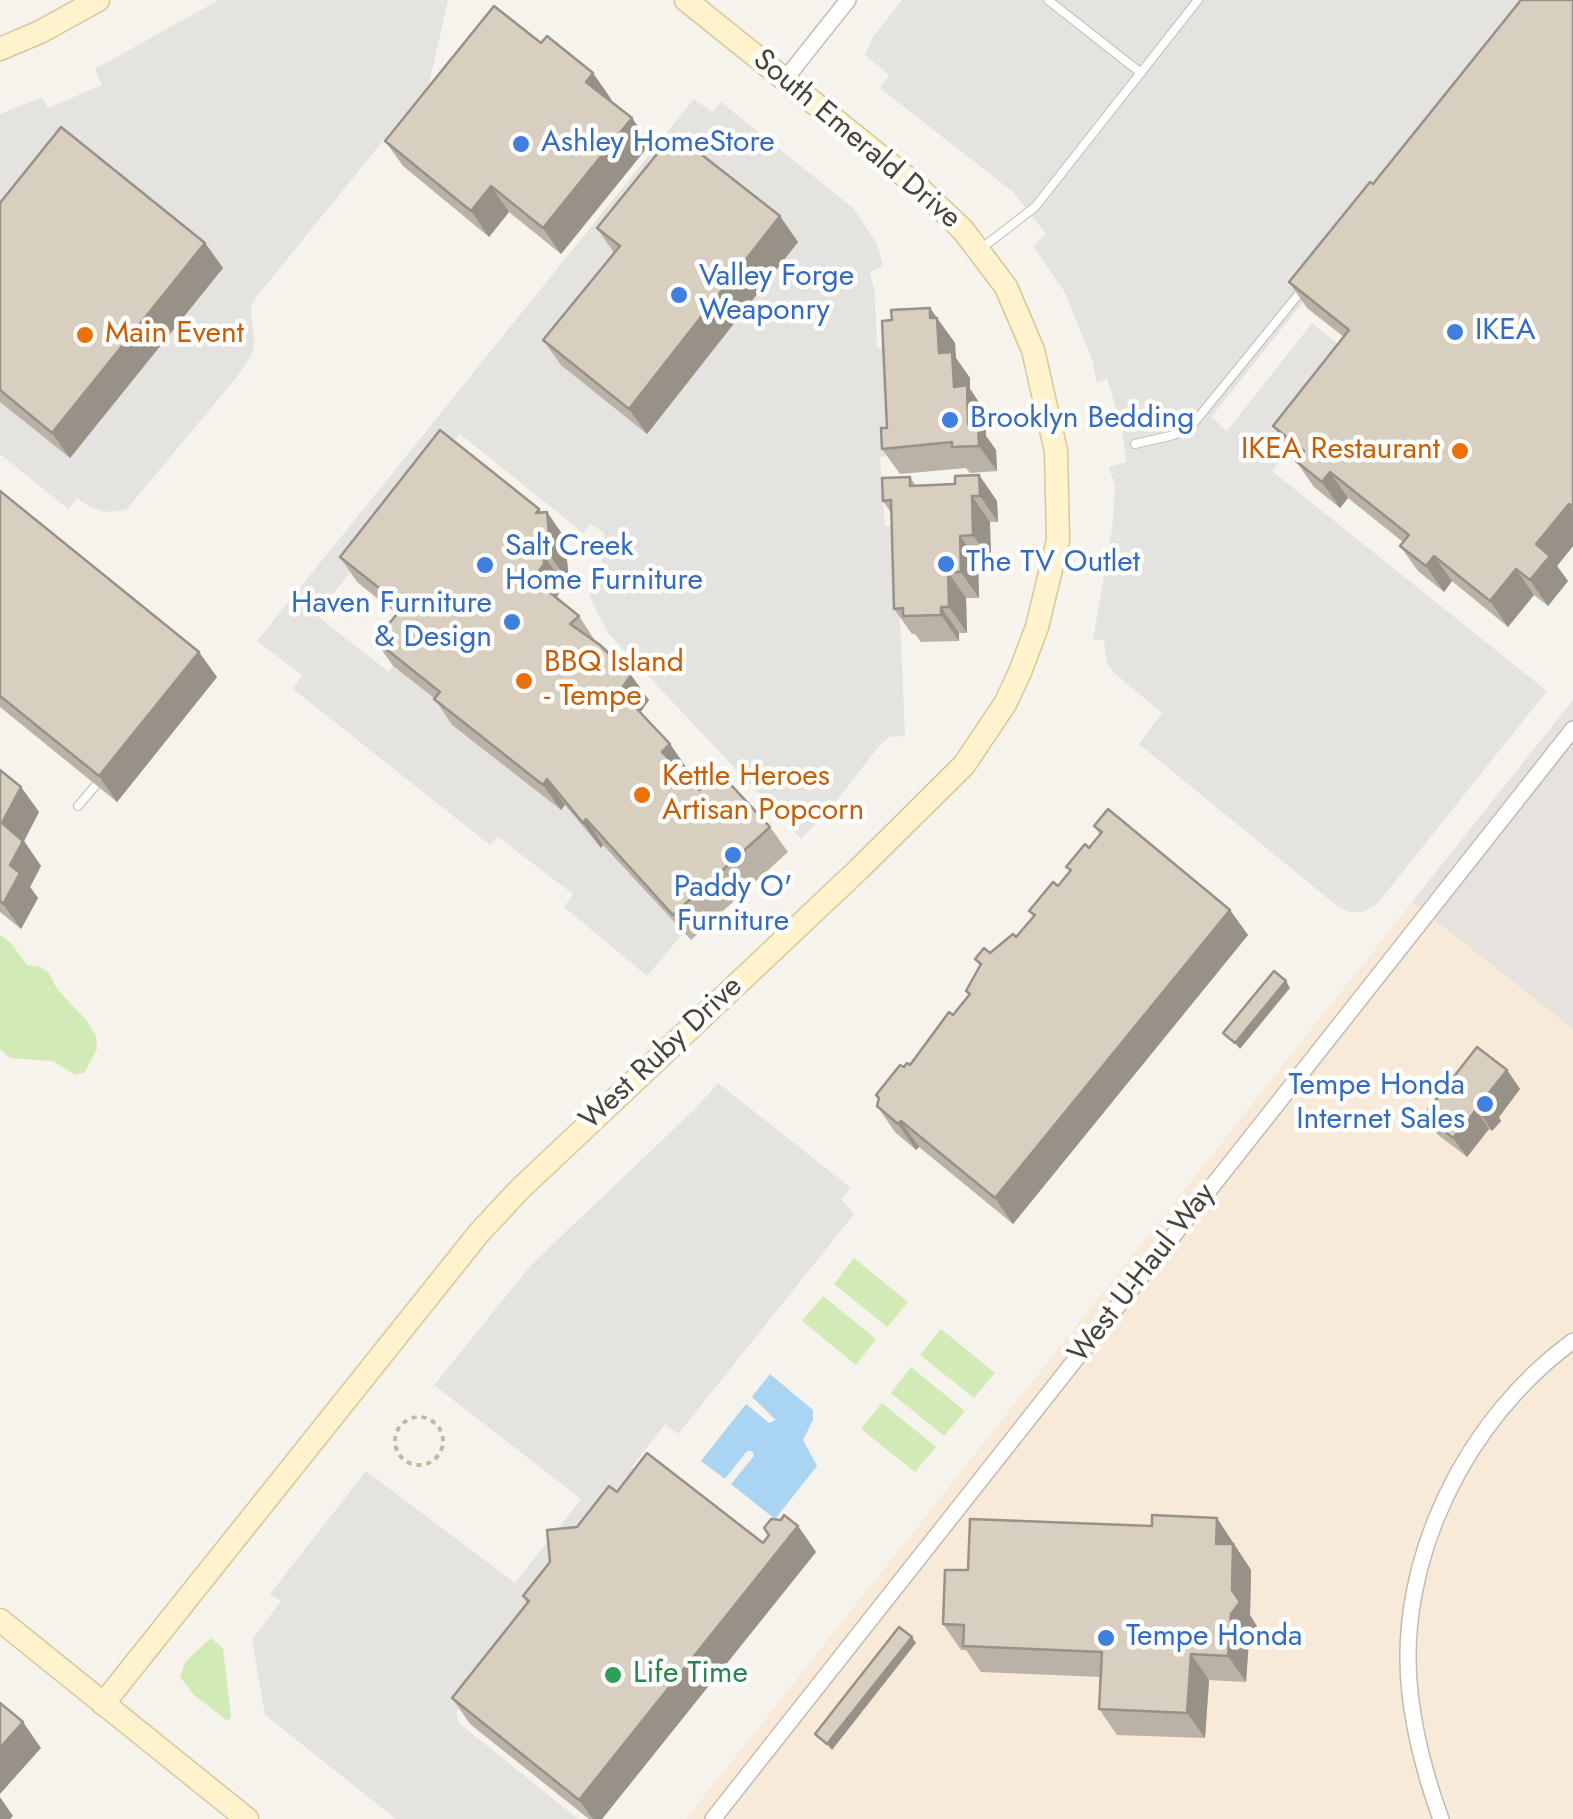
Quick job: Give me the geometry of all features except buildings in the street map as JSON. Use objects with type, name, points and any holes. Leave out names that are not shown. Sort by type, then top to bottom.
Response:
[{"type":"street","points":[[0,49],[98,0]]},
{"type":"street","name":"South Emerald Drive","points":[[686,0],[916,184],[963,230],[1006,287],[1033,350]]},
{"type":"street","points":[[786,78],[848,0]]},
{"type":"street","name":"West Ruby Drive","points":[[103,1704],[479,1232],[935,797],[986,736],[1006,704],[1038,627],[1058,540],[1056,451],[1033,350]]},
{"type":"street","name":"West U-Haul Way","points":[[713,1819],[1573,729]]},
{"type":"street","points":[[1441,1819],[1418,1744],[1410,1690],[1409,1636],[1420,1567],[1456,1476],[1478,1440],[1532,1376],[1573,1342]]},
{"type":"street","points":[[0,1620],[247,1819]]},
{"type":"lane","points":[[1048,0],[1140,73]]},
{"type":"lane","points":[[979,251],[1034,207],[1198,0]]},
{"type":"lane","points":[[1135,444],[1174,435],[1193,424],[1307,284]]},
{"type":"lane","points":[[78,806],[96,785]]},
{"type":"path","points":[[421,1417],[435,1423],[444,1442],[436,1459],[418,1466],[400,1456],[395,1443],[402,1424],[421,1417]]},
{"type":"shaded area","points":[[219,0],[448,0],[429,84],[254,300],[252,354],[240,373],[126,510],[108,512],[77,498],[68,509],[0,454],[0,114],[42,97],[48,108],[102,85],[95,69]]},
{"type":"shaded area","points":[[902,0],[1545,0],[1211,417],[1227,431],[1312,323],[1359,361],[1272,471],[1547,691],[1377,904],[1363,912],[1349,912],[1336,905],[1139,744],[1162,713],[1113,672],[1107,663],[1104,640],[1093,640],[1113,522],[1115,486],[1109,467],[1126,462],[1122,427],[1107,378],[1097,383],[1092,359],[1064,291],[1033,246],[1046,234],[1013,192],[880,88],[889,75],[865,55],[873,37]]},
{"type":"shaded area","points":[[694,99],[712,112],[721,102],[853,208],[877,244],[883,266],[870,272],[875,293],[877,348],[889,347],[892,455],[880,457],[885,526],[896,526],[905,736],[889,737],[879,746],[831,808],[801,839],[608,633],[590,598],[589,587],[600,585],[604,533],[591,524],[583,533],[460,434],[318,613],[389,672],[393,666],[458,717],[452,725],[561,810],[565,805],[601,848],[603,845],[684,932],[647,976],[564,907],[573,894],[498,837],[490,845],[293,689],[302,675],[257,641]]},
{"type":"shaded area","points":[[1573,700],[1573,1029],[1412,902]]},
{"type":"shaded area","points":[[1412,902],[1573,1029],[1573,1819],[686,1819]]},
{"type":"shaded area","points":[[718,1083],[851,1188],[841,1199],[854,1214],[678,1434],[665,1424],[632,1467],[644,1476],[456,1712],[459,1723],[578,1819],[396,1819],[265,1715],[252,1640],[281,1601],[270,1594],[366,1471],[515,1583],[581,1499],[434,1385],[532,1264]]},
{"type":"green space","points":[[0,935],[27,965],[49,973],[57,989],[87,1021],[96,1036],[97,1049],[85,1072],[75,1075],[53,1061],[10,1058],[0,1049]]},
{"type":"green space","points":[[854,1258],[908,1302],[887,1327],[834,1284]]},
{"type":"green space","points":[[823,1296],[876,1339],[856,1365],[802,1321]]},
{"type":"green space","points":[[941,1329],[995,1373],[974,1398],[920,1355]]},
{"type":"green space","points":[[911,1367],[965,1411],[944,1436],[891,1393]]},
{"type":"green space","points":[[882,1403],[936,1447],[915,1472],[861,1429]]},
{"type":"green space","points":[[211,1638],[223,1648],[231,1717],[228,1721],[195,1696],[180,1677],[186,1661]]},
{"type":"water","points":[[770,1374],[813,1410],[813,1420],[803,1440],[817,1466],[775,1519],[731,1484],[754,1456],[752,1451],[747,1451],[725,1479],[701,1461],[746,1404],[769,1423],[776,1420],[752,1397]]},
{"type":"place","name":"Ashley HomeStore","points":[[521,144]]},
{"type":"place","name":"Valley Forge Weaponry","points":[[679,295]]},
{"type":"place","name":"IKEA","points":[[1455,332]]},
{"type":"place","name":"Main Event","points":[[85,335]]},
{"type":"place","name":"Brooklyn Bedding","points":[[950,420]]},
{"type":"place","name":"IKEA Restaurant","points":[[1460,451]]},
{"type":"place","name":"The TV Outlet","points":[[946,564]]},
{"type":"place","name":"Salt Creek Home Furniture","points":[[485,565]]},
{"type":"place","name":"Haven Furniture & Design","points":[[512,622]]},
{"type":"place","name":"BBQ Island - Tempe","points":[[524,681]]},
{"type":"place","name":"Kettle Heroes Artisan Popcorn","points":[[642,795]]},
{"type":"place","name":"Paddy O' Furniture","points":[[733,855]]},
{"type":"place","name":"Tempe Honda Internet Sales","points":[[1485,1104]]},
{"type":"place","name":"Tempe Honda","points":[[1106,1638]]},
{"type":"place","name":"Life Time","points":[[613,1675]]}]
